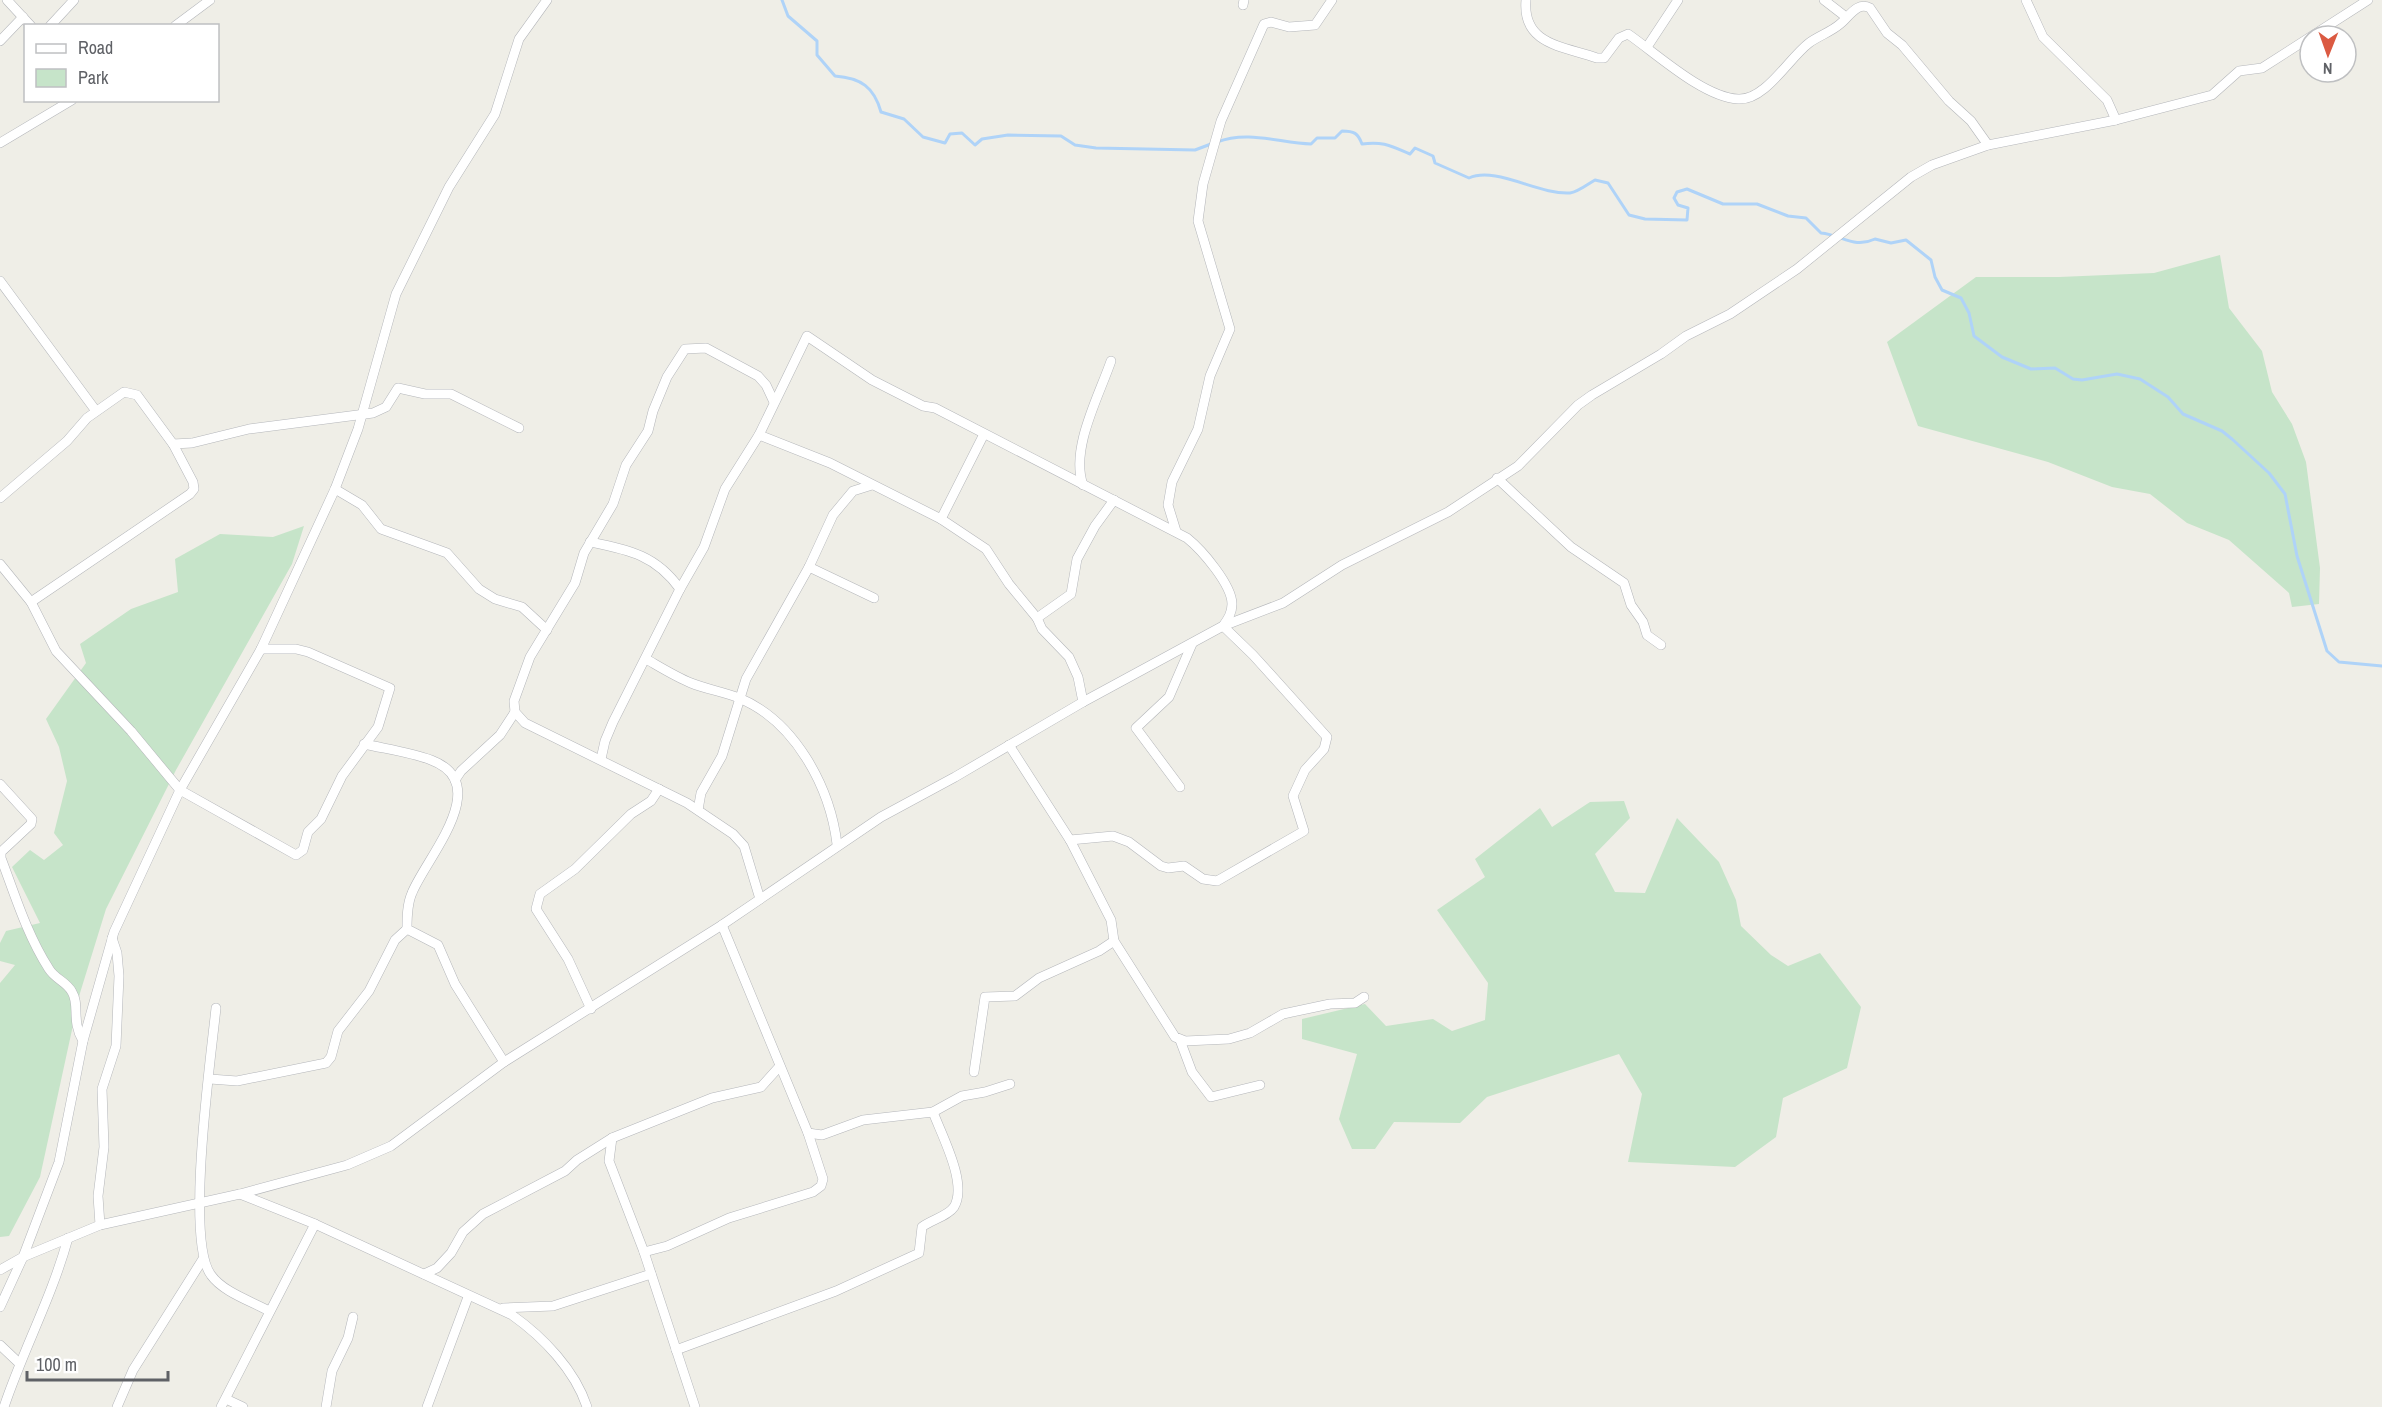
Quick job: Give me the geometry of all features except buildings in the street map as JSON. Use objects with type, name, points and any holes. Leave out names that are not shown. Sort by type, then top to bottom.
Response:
[{"type":"street","points":[[7,0],[30,24]]},
{"type":"street","points":[[52,24],[74,0]]},
{"type":"street","points":[[178,24],[210,0]]},
{"type":"street","points":[[0,1307],[23,1257],[58,1162],[83,1041],[112,938],[180,790],[261,649],[335,489],[363,416],[396,294],[449,187],[495,114],[519,39],[547,0]]},
{"type":"street","points":[[1176,531],[1168,505],[1172,482],[1198,429],[1212,370],[1230,329],[1198,221],[1203,184],[1221,121],[1264,24],[1271,22],[1289,27],[1315,25],[1332,0]]},
{"type":"street","points":[[1526,0],[1528,27],[1539,38],[1597,58],[1604,58],[1610,54],[1623,34],[1628,34],[1689,79],[1729,97],[1748,98],[1761,91],[1810,42],[1838,26],[1845,17],[1866,3],[1887,33],[1902,45],[1949,101],[1971,121],[1988,145]]},
{"type":"street","points":[[1647,47],[1678,0]]},
{"type":"street","points":[[1824,0],[1845,17]]},
{"type":"street","points":[[2026,0],[2043,37],[2107,99],[2116,120]]},
{"type":"street","points":[[0,1270],[23,1257],[100,1225],[200,1205],[347,1165],[391,1146],[504,1062],[722,925],[837,844],[1083,702],[1223,626],[1283,603],[1342,565],[1448,512],[1529,457],[1578,405],[1686,336],[1730,314],[1797,269],[1911,177],[1932,165],[1988,145],[2116,120],[2212,95],[2239,71],[2262,68],[2368,0]]},
{"type":"street","points":[[0,41],[23,17]]},
{"type":"street","points":[[0,129],[4,140],[49,116],[69,102]]},
{"type":"street","points":[[0,281],[96,411]]},
{"type":"street","points":[[601,759],[613,722],[680,589],[704,547],[735,470],[759,435],[807,336],[872,380],[1176,531],[1194,543],[1228,589],[1232,606],[1223,626]]},
{"type":"street","points":[[760,899],[740,840],[698,810],[601,759],[525,723],[515,712],[514,701],[530,657],[575,584],[590,542],[618,493],[626,465],[648,431],[653,411],[667,377],[685,349],[706,348],[758,376],[766,385],[774,402]]},
{"type":"street","points":[[1083,486],[1079,466],[1084,432],[1111,361]]},
{"type":"street","points":[[173,444],[192,443],[249,429],[363,416],[381,411],[386,407],[395,391],[405,388],[425,394],[451,394],[519,428]]},
{"type":"street","points":[[0,498],[67,441],[96,411],[124,392],[137,394],[173,444],[194,482],[194,489],[190,495],[31,602]]},
{"type":"street","points":[[940,519],[984,434]]},
{"type":"street","points":[[759,435],[830,463],[940,519],[986,549],[1009,584],[1037,618],[1042,629],[1074,665],[1083,702]]},
{"type":"street","points":[[1497,478],[1571,547],[1624,584],[1631,604],[1643,622],[1647,635],[1661,645]]},
{"type":"street","points":[[698,810],[701,793],[722,756],[746,679],[808,567],[833,515],[844,500],[860,487],[872,485]]},
{"type":"street","points":[[335,489],[362,505],[381,530],[447,553],[479,588],[495,599],[522,607],[547,630]]},
{"type":"street","points":[[1037,618],[1071,594],[1077,559],[1095,526],[1114,500]]},
{"type":"street","points":[[590,542],[640,555],[667,572],[680,589]]},
{"type":"street","points":[[0,564],[31,602],[56,651],[131,731],[180,790],[296,855],[303,850],[308,832],[321,819],[342,776],[378,727],[390,688],[309,652],[296,649],[261,649]]},
{"type":"street","points":[[808,567],[874,598]]},
{"type":"street","points":[[1070,840],[1079,841],[1104,836],[1122,839],[1161,866],[1184,866],[1210,882],[1304,831],[1293,796],[1305,770],[1324,749],[1327,737],[1254,655],[1223,626]]},
{"type":"street","points":[[1180,787],[1136,728],[1169,697],[1192,644]]},
{"type":"street","points":[[646,659],[688,682],[740,698],[785,731],[803,755],[828,801],[837,844]]},
{"type":"street","points":[[455,780],[461,771],[500,735],[515,712]]},
{"type":"street","points":[[210,1079],[237,1081],[326,1063],[331,1058],[338,1031],[369,991],[395,940],[407,929],[411,895],[459,805],[455,780],[447,770],[431,760],[364,744]]},
{"type":"street","points":[[1009,745],[1070,840],[1111,920],[1114,941],[1171,1032],[1180,1040],[1192,1072],[1211,1097],[1260,1085]]},
{"type":"street","points":[[0,784],[32,819],[31,824],[1,852],[1,858],[28,928],[50,971],[72,991],[75,998],[76,1029],[83,1041]]},
{"type":"street","points":[[591,1009],[568,959],[536,909],[536,901],[540,894],[575,869],[630,814],[651,801],[659,789]]},
{"type":"street","points":[[644,1251],[667,1246],[729,1218],[813,1192],[821,1186],[823,1179],[808,1133],[722,925]]},
{"type":"street","points":[[407,929],[438,945],[458,989],[504,1062]]},
{"type":"street","points":[[100,1225],[98,1196],[104,1147],[102,1089],[116,1046],[119,976],[117,953],[112,938]]},
{"type":"street","points":[[974,1072],[985,997],[1015,996],[1032,982],[1099,951],[1114,941]]},
{"type":"street","points":[[1180,1040],[1229,1039],[1245,1035],[1283,1014],[1330,1004],[1355,1003],[1364,997]]},
{"type":"street","points":[[216,1008],[210,1079],[203,1113],[200,1205],[203,1259],[212,1276],[220,1284],[269,1311]]},
{"type":"street","points":[[424,1274],[437,1268],[451,1252],[463,1232],[483,1214],[565,1171],[577,1160],[612,1138],[712,1098],[761,1087],[779,1067]]},
{"type":"street","points":[[808,1133],[822,1135],[863,1120],[933,1112],[962,1096],[1010,1084]]},
{"type":"street","points":[[676,1350],[836,1291],[919,1253],[922,1227],[953,1210],[958,1192],[956,1172],[933,1112]]},
{"type":"street","points":[[612,1138],[609,1161],[644,1251],[695,1407]]},
{"type":"street","points":[[240,1194],[315,1224],[424,1274],[468,1297],[500,1308],[526,1325],[550,1349],[582,1391],[587,1407]]},
{"type":"street","points":[[243,1407],[223,1403],[315,1224]]},
{"type":"street","points":[[4,1407],[19,1363],[43,1313],[68,1238]]},
{"type":"street","points":[[117,1407],[133,1370],[203,1259]]},
{"type":"street","points":[[500,1308],[553,1306],[651,1274]]},
{"type":"street","points":[[427,1407],[468,1297]]},
{"type":"street","points":[[326,1407],[332,1371],[344,1350],[353,1317]]},
{"type":"street","points":[[0,1345],[19,1363]]},
{"type":"green space","points":[[2220,255],[2229,308],[2262,351],[2272,392],[2292,424],[2306,462],[2320,568],[2319,604],[2292,607],[2289,593],[2229,540],[2187,523],[2150,494],[2112,487],[2048,462],[1918,426],[1887,342],[1976,277],[2059,277],[2154,273]]},
{"type":"green space","points":[[304,526],[292,564],[176,770],[106,909],[80,993],[40,1177],[9,1236],[0,1237],[0,983],[15,965],[0,961],[0,943],[6,931],[40,923],[12,867],[30,850],[44,860],[63,845],[54,833],[67,781],[59,747],[46,719],[86,663],[80,644],[131,609],[178,592],[175,559],[220,534],[273,537]]},
{"type":"green space","points":[[1624,801],[1630,818],[1595,854],[1615,892],[1645,893],[1677,818],[1719,862],[1736,900],[1741,926],[1771,955],[1788,966],[1820,953],[1861,1007],[1847,1068],[1783,1098],[1776,1137],[1735,1167],[1628,1162],[1642,1094],[1619,1054],[1487,1097],[1460,1123],[1394,1122],[1375,1149],[1352,1149],[1339,1119],[1357,1054],[1302,1039],[1302,1019],[1365,1004],[1386,1026],[1433,1019],[1452,1031],[1485,1020],[1488,983],[1437,910],[1485,877],[1475,859],[1540,808],[1552,827],[1590,802]]},
{"type":"waterway","points":[[782,0],[788,16],[817,41],[817,55],[835,76],[852,79],[865,85],[875,96],[881,112],[904,119],[923,137],[945,143],[950,134],[962,133],[975,145],[982,139],[1008,135],[1061,136],[1075,145],[1096,148],[1195,150],[1211,144]]},
{"type":"waterway","points":[[1217,142],[1252,137],[1311,144],[1317,138],[1335,138],[1342,131],[1350,131],[1359,137],[1362,144],[1381,144],[1410,154],[1415,148],[1433,156],[1435,163],[1469,178],[1480,175],[1492,176],[1545,190],[1570,193],[1580,190],[1595,180],[1608,183],[1629,215],[1645,219],[1687,220],[1688,208],[1678,205],[1674,198],[1677,192],[1687,189],[1723,204],[1757,204],[1788,216],[1806,218],[1821,233],[1854,242],[1861,243],[1875,239],[1891,243],[1906,240],[1931,260],[1935,277],[1942,290],[1961,298],[1969,313],[1974,336],[2002,357],[2031,369],[2055,368],[2073,379],[2082,380],[2117,374],[2140,379],[2168,397],[2183,414],[2222,431],[2232,439],[2269,473],[2285,494],[2297,556],[2327,651],[2339,662],[2382,666]]}]
